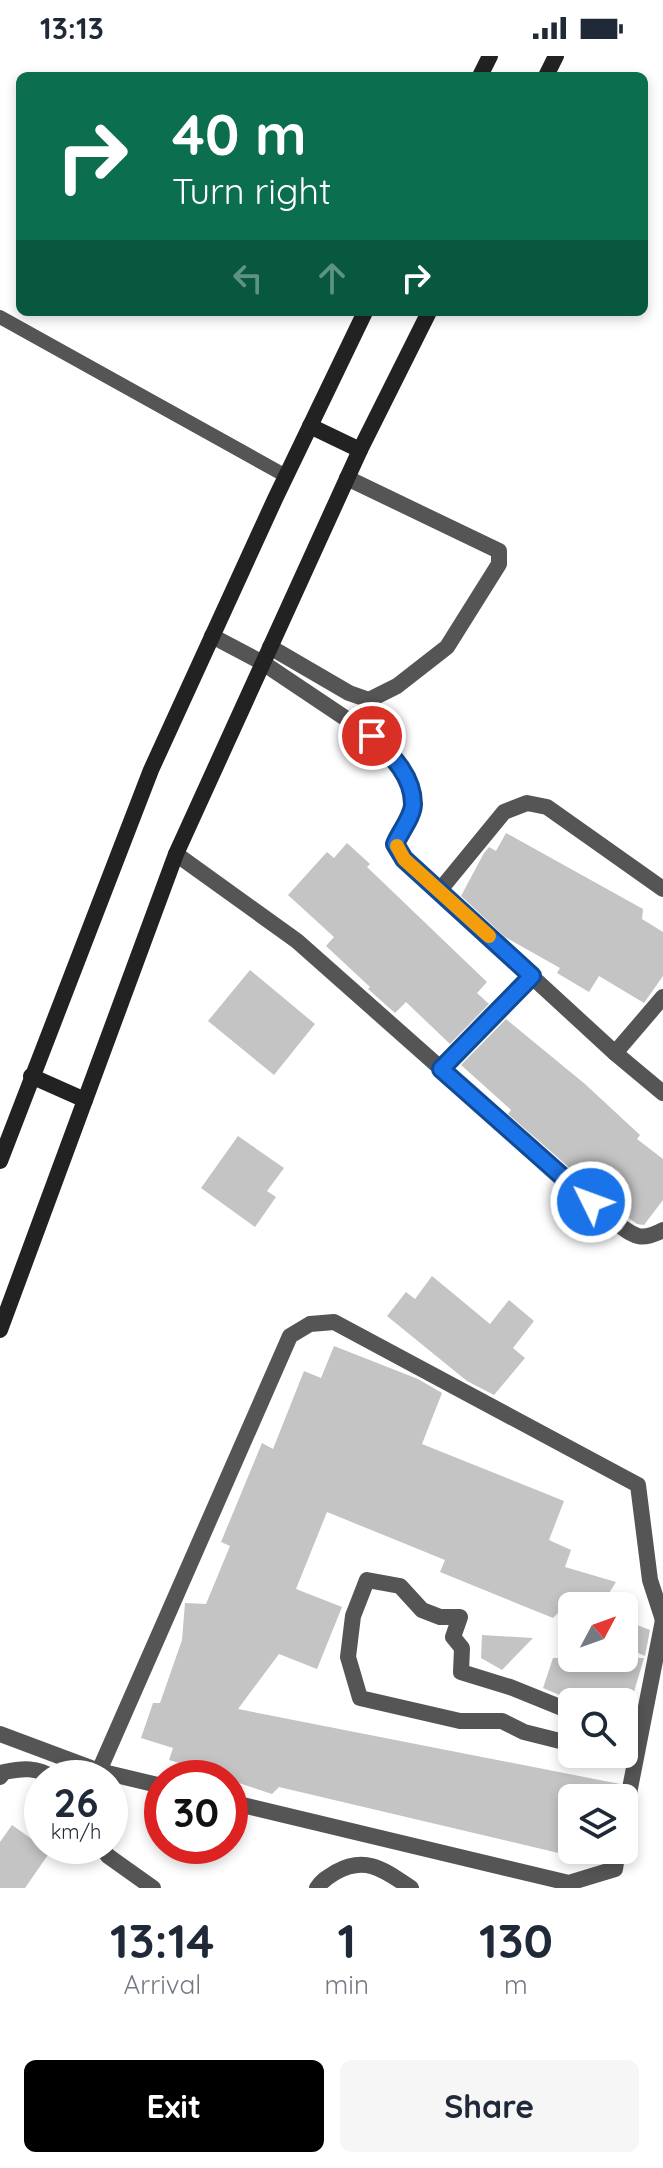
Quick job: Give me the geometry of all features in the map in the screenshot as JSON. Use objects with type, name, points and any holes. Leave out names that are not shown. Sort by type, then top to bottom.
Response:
[{"type":"street","points":[[0,1161],[151,770],[363,316]]},
{"type":"street","points":[[0,1330],[176,854],[360,450],[427,316]]},
{"type":"street","points":[[310,426],[360,450]]},
{"type":"street","points":[[212,636],[266,655],[360,699],[369,700],[397,686],[447,647],[499,564],[499,551],[347,478]]},
{"type":"street","points":[[266,655],[372,736],[399,763],[414,806],[395,844],[404,859],[615,1053],[663,1093]]},
{"type":"street","points":[[440,890],[504,812],[527,803],[547,807],[663,889]]},
{"type":"street","points":[[176,854],[297,941],[613,1221],[637,1237],[650,1237],[663,1230]]},
{"type":"street","points":[[441,1069],[532,976]]},
{"type":"street","points":[[615,1053],[663,997]]},
{"type":"street","points":[[31,1076],[85,1100]]},
{"type":"street","points":[[104,1760],[290,1336],[310,1324],[334,1322],[638,1485],[650,1580],[663,1620],[638,1714]]},
{"type":"street","points":[[558,1706],[461,1672],[462,1648],[453,1637],[460,1617],[440,1617],[422,1610],[400,1586],[367,1580],[353,1616],[348,1657],[360,1698],[460,1721],[502,1721],[524,1732],[558,1740]]},
{"type":"street","points":[[0,1734],[70,1760]]},
{"type":"street","points":[[0,1777],[4,1772],[24,1768]]},
{"type":"street","points":[[248,1806],[569,1883],[615,1869],[616,1864]]},
{"type":"street","points":[[317,1888],[321,1881],[359,1863],[379,1867],[411,1888]]},
{"type":"street","points":[[119,1864],[153,1888]]},
{"type":"lane","points":[[0,317],[286,476]]},
{"type":"building","points":[[506,833],[643,909],[642,919],[663,932],[663,976],[644,1003],[599,976],[589,992],[557,973],[560,968],[505,937],[461,896],[484,853],[489,847],[496,851]]},
{"type":"building","points":[[347,843],[370,864],[367,867],[487,982],[477,993],[489,1004],[450,1044],[406,1002],[395,1013],[368,989],[370,987],[326,946],[334,937],[288,895],[327,852],[334,858]]},
{"type":"building","points":[[250,970],[315,1024],[274,1075],[208,1021]]},
{"type":"building","points":[[506,1019],[585,1084],[640,1135],[637,1139],[663,1159],[663,1200],[644,1225],[637,1224],[620,1212],[508,1114],[511,1110],[461,1065]]},
{"type":"building","points":[[238,1136],[284,1168],[267,1191],[276,1197],[255,1227],[201,1188]]},
{"type":"building","points":[[432,1276],[490,1324],[509,1300],[534,1321],[513,1348],[525,1358],[494,1395],[467,1381],[387,1316],[406,1292],[415,1299]]},
{"type":"building","points":[[334,1346],[418,1379],[442,1393],[422,1444],[564,1501],[549,1540],[571,1550],[565,1567],[616,1582],[610,1592],[558,1592],[558,1613],[553,1618],[440,1572],[445,1560],[327,1512],[296,1589],[342,1607],[317,1669],[279,1654],[238,1709],[620,1784],[558,1784],[558,1853],[279,1787],[272,1794],[248,1786],[248,1760],[169,1760],[173,1748],[141,1738],[153,1703],[160,1703],[182,1640],[185,1603],[206,1604],[230,1546],[221,1542],[262,1443],[273,1449],[304,1371],[321,1378]]},
{"type":"building","points":[[638,1625],[650,1630],[645,1656],[638,1653]]},
{"type":"building","points":[[482,1635],[533,1638],[502,1670],[481,1658]]},
{"type":"building","points":[[553,1658],[558,1658],[558,1672],[638,1672],[638,1658],[644,1658],[635,1688],[558,1688],[558,1694],[543,1688]]},
{"type":"building","points":[[12,1825],[24,1834],[24,1864],[42,1864],[25,1888],[0,1888],[0,1842]]},
{"type":"slow traffic","points":[[397,846],[404,859],[489,936]]},
{"type":"route","points":[[372,736],[399,763],[408,782],[414,806],[395,844],[404,859],[532,976],[441,1069],[591,1202]]}]
